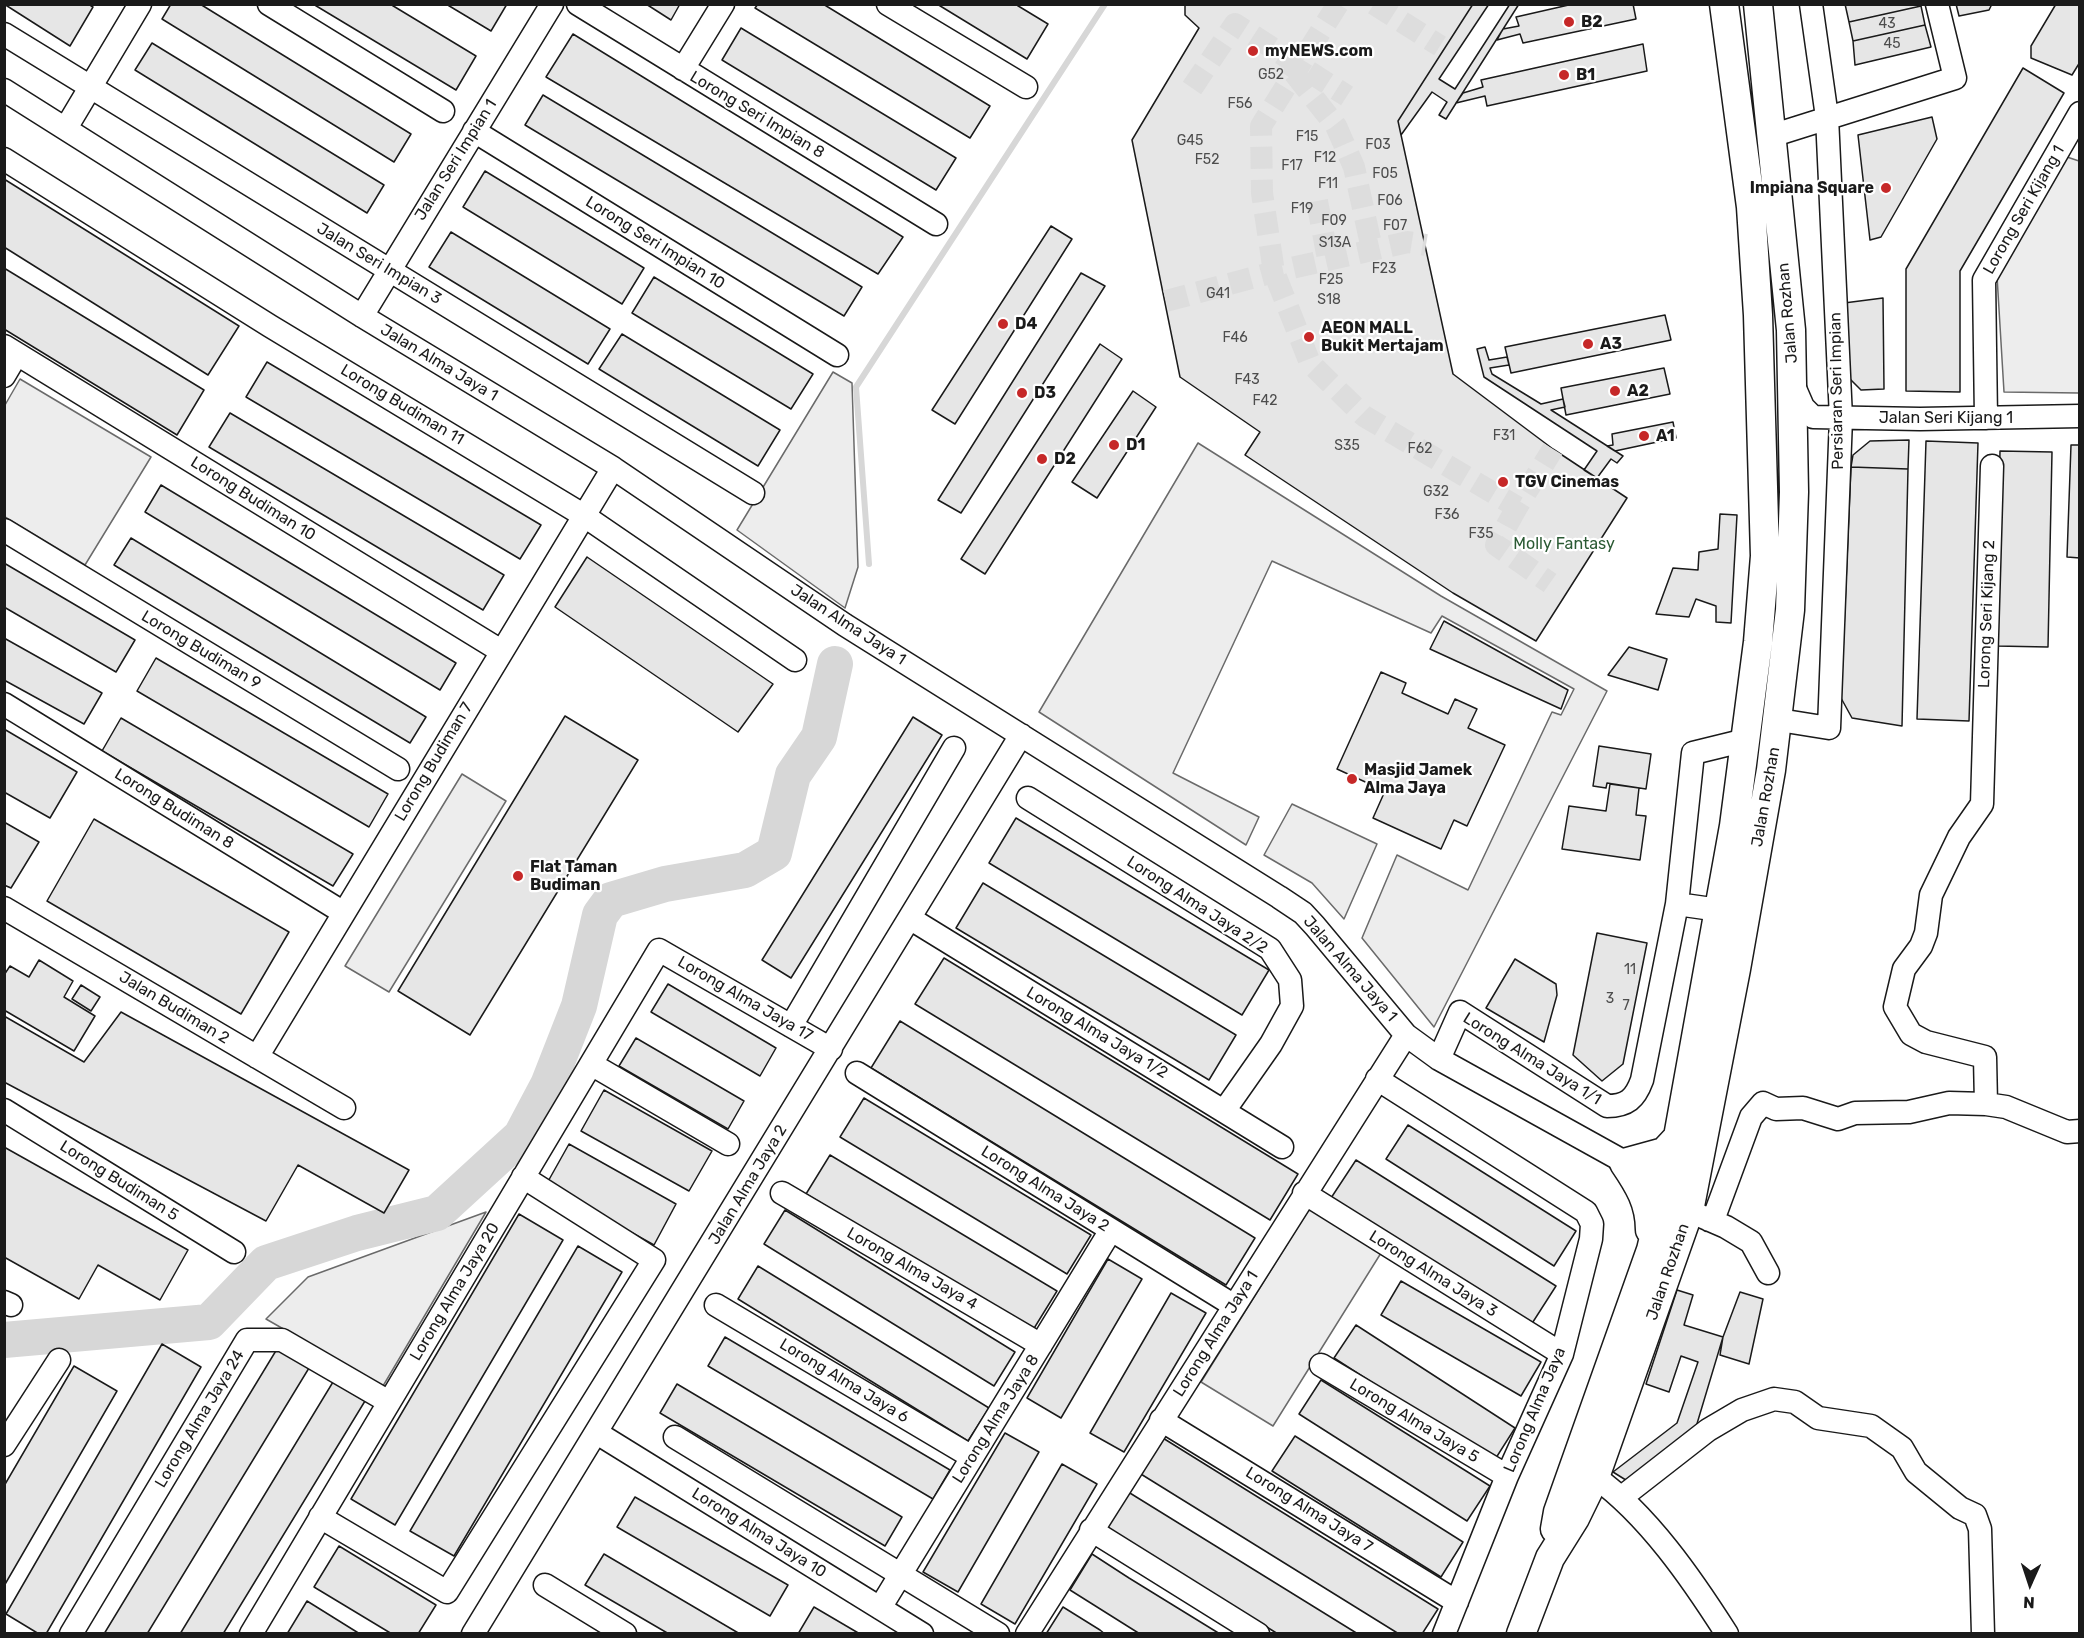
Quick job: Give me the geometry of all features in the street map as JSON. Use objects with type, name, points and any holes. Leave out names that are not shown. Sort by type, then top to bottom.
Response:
[{"type":"main road","name":"Jalan Rozhan","points":[[1521,1634],[1550,1558],[1558,1512],[1664,1247],[1699,1216],[1691,1138],[1719,910],[1746,740],[1765,556],[1763,409],[1752,207],[1724,4]]},
{"type":"main road","name":"Jalan Rozhan","points":[[1691,1138],[1779,720],[1790,610],[1793,441],[1791,330],[1758,4]]},
{"type":"main road","points":[[1664,1247],[1641,1188],[1624,1163],[1664,1152],[1691,1138],[1690,1172],[1666,1185]]},
{"type":"main road","name":"Jalan Rozhan","points":[[1550,1558],[1575,1518],[1595,1477],[1664,1247],[1666,1185]]},
{"type":"street","points":[[66,128],[140,4]]},
{"type":"street","points":[[269,4],[443,111]]},
{"type":"street","name":"Jalan Seri Impian 1","points":[[362,316],[388,269],[552,4]]},
{"type":"street","name":"Lorong Seri Impian 8","points":[[578,4],[936,224]]},
{"type":"street","points":[[683,69],[723,4]]},
{"type":"street","points":[[888,4],[1026,87]]},
{"type":"street","name":"Persiaran Seri Impian","points":[[1779,720],[1829,728],[1841,418],[1827,117],[1811,4]]},
{"type":"street","points":[[1771,136],[1955,78],[1937,4]]},
{"type":"street","name":"Jalan Seri Impian 3","points":[[4,34],[753,493]]},
{"type":"street","name":"Jalan Alma Jaya 1","points":[[4,90],[362,316],[613,468],[845,625],[1303,913],[1406,1035],[1438,1059],[1666,1185]]},
{"type":"street","name":"Lorong Seri Kijang 1","points":[[1986,418],[1984,280],[2069,153],[2079,113]]},
{"type":"street","name":"Lorong Seri Impian 10","points":[[474,131],[837,355]]},
{"type":"street","name":"Lorong Budiman 11","points":[[4,159],[270,326],[583,515],[795,660]]},
{"type":"street","points":[[4,376],[11,350]]},
{"type":"street","name":"Lorong Budiman 10","points":[[11,350],[501,651]]},
{"type":"street","points":[[1793,382],[1803,407],[1813,417],[1793,441]]},
{"type":"street","name":"Jalan Seri Kijang 1","points":[[1813,417],[2079,416]]},
{"type":"street","name":"Lorong Seri Kijang 2","points":[[1986,1104],[1985,1057],[1926,1042],[1911,1034],[1896,1007],[1904,969],[1921,946],[1926,933],[1930,895],[1959,837],[1982,804],[1992,466]]},
{"type":"street","name":"Lorong Budiman 7","points":[[257,1058],[613,468]]},
{"type":"street","name":"Lorong Budiman 9","points":[[4,530],[398,769]]},
{"type":"street","name":"Lorong Budiman 8","points":[[4,704],[344,914]]},
{"type":"street","name":"Jalan Alma Jaya 2","points":[[473,1634],[911,919],[1021,735]]},
{"type":"street","points":[[1719,910],[1677,904],[1693,753],[1746,740]]},
{"type":"street","points":[[791,1026],[954,748]]},
{"type":"street","name":"Lorong Alma Jaya 2/2","points":[[1028,798],[1270,949],[1290,980],[1292,1006],[1271,1044],[1224,1111]]},
{"type":"street","name":"Lorong Alma Jaya 1/1","points":[[1438,1059],[1460,1012],[1607,1106],[1622,1106],[1636,1095],[1642,1080],[1677,904]]},
{"type":"street","name":"Jalan Budiman 2","points":[[4,908],[344,1108]]},
{"type":"street","name":"Lorong Alma Jaya 1/2","points":[[911,919],[1282,1148]]},
{"type":"street","name":"Lorong Alma Jaya 17","points":[[659,950],[831,1048]]},
{"type":"street","name":"Lorong Alma Jaya 20","points":[[251,1634],[659,950]]},
{"type":"street","name":"Lorong Alma Jaya 1","points":[[1027,1634],[1233,1305],[1406,1035]]},
{"type":"street","points":[[591,1064],[728,1144]]},
{"type":"street","name":"Lorong Alma Jaya 2","points":[[857,1073],[1233,1305]]},
{"type":"street","name":"Lorong Alma Jaya","points":[[1377,1079],[1586,1212],[1592,1224],[1591,1239],[1562,1354],[1507,1476],[1444,1634]]},
{"type":"street","points":[[1699,1216],[1716,1212],[1751,1117],[1763,1103],[1776,1108],[1803,1108],[1838,1119],[1855,1113],[1909,1112],[1948,1102],[1986,1104],[2006,1107],[2067,1132],[2079,1131]]},
{"type":"street","name":"Lorong Budiman 5","points":[[4,1110],[234,1252]]},
{"type":"street","points":[[320,1518],[447,1592],[654,1260],[523,1177]]},
{"type":"street","name":"Lorong Alma Jaya 4","points":[[782,1193],[1041,1345]]},
{"type":"street","name":"Lorong Alma Jaya 3","points":[[1304,1193],[1562,1354]]},
{"type":"street","points":[[1699,1216],[1751,1242],[1768,1273]]},
{"type":"street","name":"Lorong Alma Jaya 8","points":[[880,1608],[1112,1230]]},
{"type":"street","name":"Lorong Alma Jaya 6","points":[[716,1305],[972,1457]]},
{"type":"street","name":"Lorong Alma Jaya 24","points":[[71,1634],[248,1340],[282,1340],[389,1402]]},
{"type":"street","points":[[4,1445],[59,1359]]},
{"type":"street","name":"Lorong Alma Jaya 5","points":[[1321,1365],[1507,1476]]},
{"type":"street","points":[[1622,1497],[1708,1430],[1742,1410],[1774,1399],[1795,1402],[1818,1418],[1871,1426],[1902,1448],[1916,1472],[1960,1508],[1976,1515],[1980,1528],[1983,1634]]},
{"type":"street","name":"Lorong Alma Jaya 7","points":[[1161,1420],[1457,1602]]},
{"type":"street","name":"Lorong Alma Jaya 10","points":[[597,1432],[922,1634]]},
{"type":"street","points":[[675,1437],[998,1634]]},
{"type":"street","points":[[1595,1477],[1622,1497],[1699,1589],[1727,1634]]},
{"type":"street","points":[[1092,1530],[1258,1634]]},
{"type":"street","points":[[545,1585],[625,1634]]},
{"type":"shaded area","points":[[2067,157],[2079,161],[2079,393],[2004,392],[1997,276]]},
{"type":"shaded area","points":[[833,372],[852,383],[858,567],[845,608],[737,530]]},
{"type":"shaded area","points":[[20,379],[151,457],[85,565],[5,517],[5,405]]},
{"type":"shaded area","points":[[1198,443],[1441,596],[1607,691],[1434,1027],[1362,938],[1397,855],[1468,890],[1552,712],[1561,715],[1574,689],[1442,616],[1431,633],[1272,561],[1173,773],[1259,817],[1246,845],[1039,712]]},
{"type":"shaded area","points":[[462,774],[506,801],[389,992],[345,966]]},
{"type":"shaded area","points":[[1292,804],[1377,844],[1344,919],[1312,883],[1264,855]]},
{"type":"shaded area","points":[[1309,1209],[1381,1253],[1273,1426],[1201,1382]]},
{"type":"shaded area","points":[[486,1212],[383,1386],[266,1319],[308,1277]]},
{"type":"building","points":[[4,4],[88,4],[93,7],[70,46]]},
{"type":"building","points":[[171,4],[200,4],[411,134],[394,162],[162,19]]},
{"type":"building","points":[[313,4],[390,4],[476,56],[456,90]]},
{"type":"building","points":[[446,4],[507,4],[491,31]]},
{"type":"building","points":[[646,4],[680,4],[671,20]]},
{"type":"building","points":[[758,4],[823,4],[990,106],[970,138],[755,8]]},
{"type":"building","points":[[937,4],[1015,4],[1048,24],[1027,59]]},
{"type":"building","name":"AEON MALL Bukit Mertajam","points":[[1185,4],[1473,4],[1398,121],[1453,374],[1553,449],[1627,498],[1536,641],[1453,593],[1245,455],[1260,432],[1180,377],[1132,140],[1199,28],[1185,15]]},
{"type":"building","points":[[1473,4],[1489,4],[1439,79],[1455,89],[1510,4],[1519,4],[1446,119],[1439,115],[1447,102],[1432,92],[1401,135],[1398,121]]},
{"type":"building","name":"B2","points":[[1573,4],[1633,4],[1636,19],[1523,43],[1520,34],[1497,40],[1503,29],[1519,26],[1516,17]]},
{"type":"building","points":[[1845,4],[1921,4],[1921,6],[1849,22]]},
{"type":"building","points":[[1956,4],[1992,4],[1989,10],[1959,16]]},
{"type":"building","points":[[2056,4],[2080,4],[2080,62],[2072,75],[2031,58],[2031,46]]},
{"type":"building","points":[[1921,6],[1925,25],[1853,41],[1849,22]]},
{"type":"building","points":[[1925,25],[1931,47],[1855,65],[1853,41]]},
{"type":"building","points":[[741,28],[956,158],[936,190],[722,60]]},
{"type":"building","points":[[573,34],[903,237],[878,274],[546,77]]},
{"type":"building","points":[[152,43],[384,185],[367,213],[135,70]]},
{"type":"building","name":"B1","points":[[1643,44],[1647,71],[1487,106],[1485,96],[1456,103],[1463,93],[1483,87],[1481,80]]},
{"type":"building","points":[[2023,68],[2064,93],[1960,271],[1960,392],[1906,391],[1906,269]]},
{"type":"building","points":[[543,95],[862,287],[844,316],[525,125]]},
{"type":"building","name":"Impiana Square","points":[[1932,117],[1937,139],[1881,237],[1870,240],[1858,135]]},
{"type":"building","points":[[485,171],[644,268],[622,304],[463,207]]},
{"type":"building","points":[[4,179],[239,326],[208,375],[4,247]]},
{"type":"building","name":"D4","points":[[1051,226],[1072,239],[955,424],[932,410]]},
{"type":"building","points":[[451,232],[610,329],[588,364],[429,267]]},
{"type":"building","points":[[4,268],[204,390],[177,435],[4,329]]},
{"type":"building","name":"D3","points":[[1081,273],[1105,286],[961,513],[938,500]]},
{"type":"building","points":[[654,277],[813,374],[791,409],[632,313]]},
{"type":"building","points":[[1883,298],[1884,389],[1861,390],[1846,375],[1844,303]]},
{"type":"building","name":"A3","points":[[1665,315],[1671,340],[1511,373],[1505,347]]},
{"type":"building","points":[[622,334],[780,430],[758,466],[599,369]]},
{"type":"building","name":"D2","points":[[1100,344],[1122,359],[985,574],[961,559]]},
{"type":"building","points":[[1485,347],[1489,360],[1507,357],[1509,365],[1490,368],[1492,374],[1541,404],[1563,399],[1565,407],[1551,410],[1623,456],[1617,463],[1611,459],[1597,478],[1584,470],[1597,451],[1484,377],[1477,349]]},
{"type":"building","points":[[267,362],[541,525],[520,559],[246,397]]},
{"type":"building","name":"A2","points":[[1664,368],[1670,394],[1566,415],[1561,388]]},
{"type":"building","name":"D1","points":[[1133,391],[1156,407],[1097,498],[1072,482]]},
{"type":"building","points":[[230,413],[504,575],[483,610],[209,447]]},
{"type":"building","name":"A1","points":[[1673,422],[1676,438],[1615,451],[1607,446],[1613,445],[1612,434]]},
{"type":"building","points":[[1909,440],[1908,469],[1851,467],[1853,455],[1870,441]]},
{"type":"building","points":[[1926,441],[1978,443],[1969,721],[1917,719]]},
{"type":"building","points":[[2071,445],[2080,445],[2080,558],[2067,557]]},
{"type":"building","points":[[2000,451],[2052,452],[2048,647],[1996,646]]},
{"type":"building","points":[[1851,467],[1908,469],[1902,726],[1852,718],[1841,698]]},
{"type":"building","points":[[161,485],[456,663],[440,690],[145,512]]},
{"type":"building","points":[[1720,514],[1737,515],[1731,623],[1716,622],[1716,606],[1696,599],[1689,617],[1656,614],[1673,568],[1698,570],[1699,552],[1718,549]]},
{"type":"building","points":[[131,538],[426,717],[410,743],[114,565]]},
{"type":"building","points":[[587,557],[773,684],[738,732],[555,607]]},
{"type":"building","points":[[4,563],[135,640],[116,672],[4,607]]},
{"type":"building","points":[[1444,621],[1568,690],[1561,709],[1430,649]]},
{"type":"building","points":[[4,638],[102,693],[84,724],[4,680]]},
{"type":"building","points":[[1629,647],[1667,659],[1658,690],[1608,675]]},
{"type":"building","points":[[156,658],[388,794],[369,827],[137,691]]},
{"type":"building","points":[[1381,672],[1406,683],[1402,693],[1448,714],[1455,699],[1477,709],[1468,728],[1505,745],[1467,826],[1454,820],[1441,849],[1373,818],[1385,791],[1337,769]]},
{"type":"building","name":"Flat Taman Budiman","points":[[565,716],[638,760],[470,1035],[398,991]]},
{"type":"building","points":[[913,717],[942,735],[791,978],[762,960]]},
{"type":"building","points":[[121,718],[353,854],[333,886],[102,751]]},
{"type":"building","points":[[4,729],[77,772],[50,818],[4,792]]},
{"type":"building","points":[[1599,746],[1651,754],[1646,789],[1607,783],[1606,788],[1593,786]]},
{"type":"building","points":[[1610,784],[1639,788],[1636,815],[1646,816],[1640,860],[1562,849],[1569,806],[1606,811]]},
{"type":"building","points":[[1016,818],[1269,970],[1242,1015],[989,863]]},
{"type":"building","points":[[94,819],[289,932],[241,1014],[47,901]]},
{"type":"building","points":[[4,822],[39,842],[11,888],[4,885]]},
{"type":"building","points":[[983,883],[1236,1035],[1209,1080],[956,928]]},
{"type":"building","points":[[1597,933],[1647,943],[1623,1064],[1602,1081],[1573,1055]]},
{"type":"building","points":[[944,958],[1298,1174],[1270,1220],[915,1004]]},
{"type":"building","points":[[1515,959],[1556,984],[1557,995],[1544,1042],[1486,1008]]},
{"type":"building","points":[[39,960],[73,981],[64,997],[95,1016],[74,1051],[4,1010],[4,975],[10,966],[29,977]]},
{"type":"building","points":[[668,984],[776,1048],[760,1076],[651,1012]]},
{"type":"building","points":[[81,985],[100,997],[91,1011],[72,999]]},
{"type":"building","points":[[121,1012],[409,1170],[384,1213],[298,1165],[266,1221],[4,1082],[4,1016],[84,1062]]},
{"type":"building","points":[[900,1021],[1255,1238],[1226,1285],[871,1068]]},
{"type":"building","points":[[636,1038],[744,1101],[728,1129],[619,1066]]},
{"type":"building","points":[[604,1090],[712,1151],[689,1191],[581,1131]]},
{"type":"building","points":[[864,1098],[1091,1235],[1067,1274],[840,1137]]},
{"type":"building","points":[[1408,1125],[1576,1231],[1554,1266],[1386,1159]]},
{"type":"building","points":[[569,1144],[676,1204],[654,1245],[546,1185]]},
{"type":"building","points":[[4,1147],[188,1250],[160,1300],[98,1265],[79,1299],[4,1257]]},
{"type":"building","points":[[830,1155],[1057,1291],[1033,1330],[806,1194]]},
{"type":"building","points":[[1356,1160],[1556,1286],[1531,1325],[1331,1198]]},
{"type":"building","points":[[785,1210],[1015,1352],[994,1386],[764,1244]]},
{"type":"building","points":[[519,1214],[563,1240],[395,1525],[351,1499]]},
{"type":"building","points":[[578,1246],[622,1272],[454,1556],[410,1531]]},
{"type":"building","points":[[1108,1259],[1142,1279],[1061,1418],[1027,1398]]},
{"type":"building","points":[[758,1266],[989,1408],[968,1441],[738,1299]]},
{"type":"building","points":[[1401,1281],[1541,1362],[1521,1396],[1381,1315]]},
{"type":"building","points":[[1677,1290],[1693,1295],[1684,1325],[1723,1337],[1693,1437],[1629,1482],[1613,1472],[1677,1423],[1698,1362],[1681,1356],[1669,1392],[1646,1384]]},
{"type":"building","points":[[1740,1292],[1763,1299],[1749,1364],[1720,1355],[1723,1337]]},
{"type":"building","points":[[1171,1293],[1206,1313],[1124,1452],[1090,1433]]},
{"type":"building","points":[[1356,1325],[1515,1428],[1494,1461],[1334,1358]]},
{"type":"building","points":[[725,1337],[950,1470],[933,1499],[708,1366]]},
{"type":"building","points":[[162,1344],[201,1367],[46,1634],[39,1634],[6,1614]]},
{"type":"building","points":[[277,1349],[309,1368],[147,1634],[104,1634]]},
{"type":"building","points":[[74,1366],[117,1391],[4,1586],[4,1486]]},
{"type":"building","points":[[1321,1380],[1490,1486],[1467,1521],[1299,1414]]},
{"type":"building","points":[[333,1382],[365,1401],[223,1634],[180,1634]]},
{"type":"building","points":[[677,1384],[902,1517],[885,1546],[660,1413]]},
{"type":"building","points":[[1005,1433],[1039,1452],[958,1592],[923,1572]]},
{"type":"building","points":[[1158,1435],[1438,1609],[1422,1634],[1399,1634],[1136,1471]]},
{"type":"building","points":[[1295,1436],[1463,1542],[1441,1577],[1272,1471]]},
{"type":"building","points":[[1062,1464],[1097,1484],[1015,1624],[981,1604]]},
{"type":"building","points":[[1125,1490],[1358,1634],[1278,1634],[1103,1525]]},
{"type":"building","points":[[635,1497],[788,1585],[770,1616],[617,1527]]},
{"type":"building","points":[[339,1546],[436,1605],[418,1634],[392,1634],[314,1587]]},
{"type":"building","points":[[604,1554],[740,1634],[669,1634],[585,1585]]},
{"type":"building","points":[[1092,1554],[1220,1634],[1140,1634],[1070,1590]]},
{"type":"building","points":[[307,1601],[360,1634],[287,1634]]},
{"type":"building","points":[[814,1607],[860,1634],[798,1634]]},
{"type":"building","points":[[1063,1607],[1100,1630],[1105,1634],[1046,1634]]},
{"type":"waterway","points":[[869,564],[856,387],[1105,4]]},
{"type":"waterway","points":[[4,1340],[209,1322],[266,1263],[357,1233],[437,1213],[521,1136],[548,1085],[579,1006],[600,915],[611,900],[665,884],[745,870],[774,853],[793,775],[819,737],[835,664]]},
{"type":"tunnel","points":[[1338,4],[1261,126],[1262,193],[1274,272],[1310,363],[1364,416],[1517,507],[1553,449]]},
{"type":"tunnel","points":[[1374,4],[1440,46]]},
{"type":"tunnel","points":[[1192,88],[1235,24],[1347,96]]},
{"type":"tunnel","points":[[1294,73],[1336,126],[1354,167],[1372,249]]},
{"type":"tunnel","points":[[1317,201],[1328,259]]},
{"type":"tunnel","points":[[1166,301],[1274,272],[1408,242],[1426,245]]},
{"type":"tunnel","points":[[1517,507],[1496,545],[1550,583]]},
{"type":"place","name":"B2","points":[[1569,22]]},
{"type":"place","name":"myNEWS.com","points":[[1253,51]]},
{"type":"place","name":"B1","points":[[1564,75]]},
{"type":"place","name":"Impiana Square","points":[[1886,188]]},
{"type":"place","name":"D4","points":[[1003,324]]},
{"type":"place","name":"AEON MALL Bukit Mertajam","points":[[1309,337]]},
{"type":"place","name":"A3","points":[[1588,344]]},
{"type":"place","name":"A2","points":[[1615,391]]},
{"type":"place","name":"D3","points":[[1022,393]]},
{"type":"place","name":"A1","points":[[1644,436]]},
{"type":"place","name":"D1","points":[[1114,445]]},
{"type":"place","name":"D2","points":[[1042,459]]},
{"type":"place","name":"TGV Cinemas","points":[[1503,482]]},
{"type":"place","name":"Masjid Jamek Alma Jaya","points":[[1352,779]]},
{"type":"place","name":"Flat Taman Budiman","points":[[518,876]]},
{"type":"park label","name":"Molly Fantasy","points":[[1564,544]]}]
